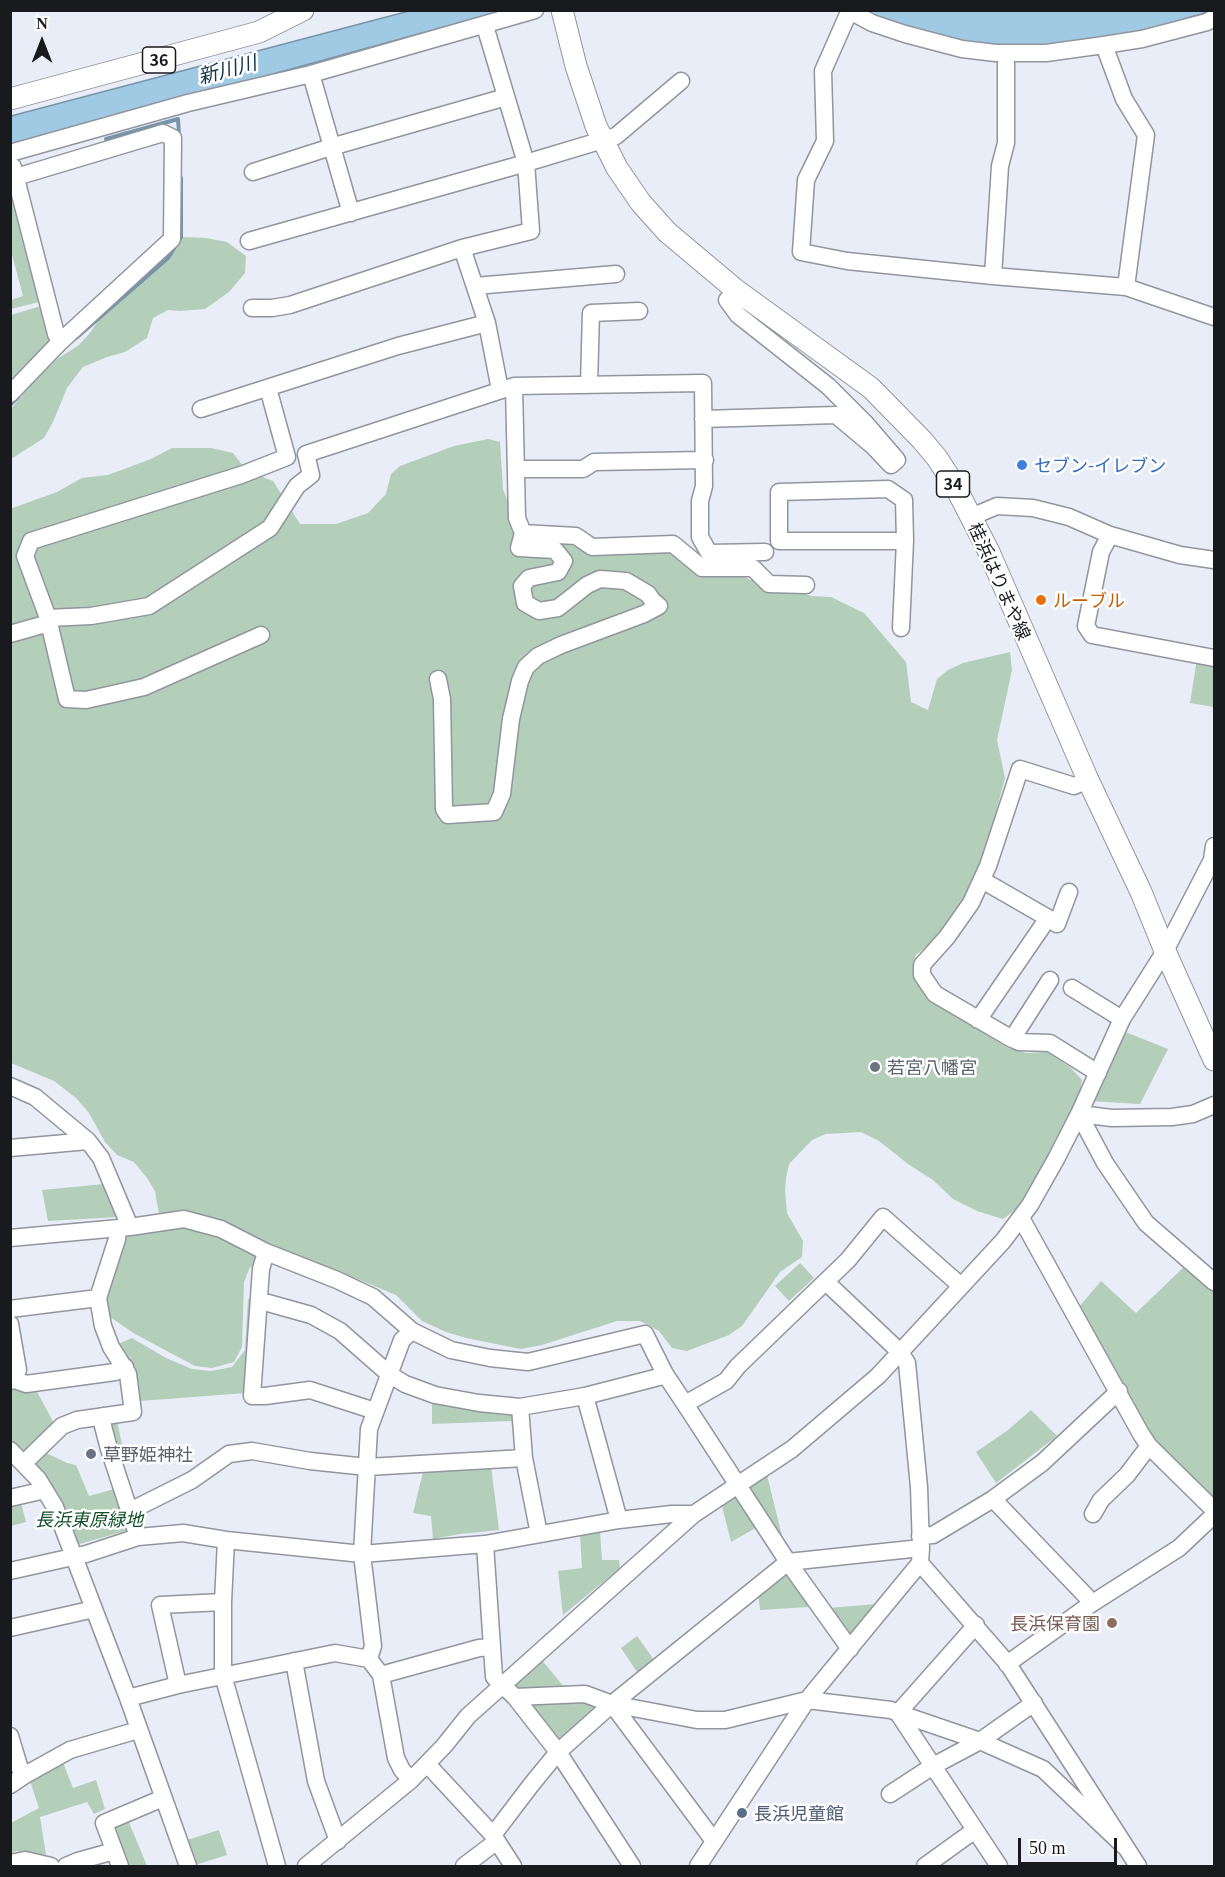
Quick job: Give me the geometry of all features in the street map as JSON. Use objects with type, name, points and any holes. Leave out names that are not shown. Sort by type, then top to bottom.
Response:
[{"type":"main road","name":"36","points":[[10,99],[259,32],[303,10]]},
{"type":"main road","name":"桂浜はりまや線","points":[[562,10],[576,66],[602,140],[641,203],[667,232],[736,290],[871,388],[922,440],[955,486],[989,552],[1088,780],[1141,892],[1165,951],[1215,1060]]},
{"type":"street","points":[[60,342],[56,334],[10,154],[199,100],[311,74],[535,10]]},
{"type":"street","points":[[1215,18],[1142,39],[1046,53],[1006,53],[962,49],[905,34],[872,23],[849,11],[823,71],[825,141],[806,180],[801,252],[847,261],[1126,287],[1215,317]]},
{"type":"street","points":[[252,308],[290,305],[462,248],[531,231],[526,163],[485,26]]},
{"type":"street","points":[[1104,45],[1124,99],[1146,135],[1126,287]]},
{"type":"street","points":[[993,276],[1000,166],[1006,143],[1006,53]]},
{"type":"street","points":[[311,74],[351,213]]},
{"type":"street","points":[[249,241],[616,136],[681,81]]},
{"type":"street","points":[[253,172],[331,147],[506,97]]},
{"type":"street","points":[[10,394],[60,342],[172,239],[173,138],[163,133],[16,177]]},
{"type":"street","points":[[438,680],[442,699],[444,809],[448,815],[494,812],[501,794],[514,710],[520,681],[526,667],[538,656],[561,645],[644,614],[659,606],[648,594],[626,581],[600,579],[587,585],[558,608],[539,611],[525,603],[522,586],[529,578],[558,572],[564,561],[555,550],[519,548],[523,533],[517,518],[516,469],[507,388],[462,248]]},
{"type":"street","points":[[475,286],[616,274]]},
{"type":"street","points":[[736,290],[727,300],[738,315],[836,394],[897,460],[891,465],[888,489]]},
{"type":"street","points":[[588,384],[591,313],[639,311]]},
{"type":"street","points":[[201,409],[398,346],[487,323]]},
{"type":"street","points":[[10,634],[49,621],[149,606],[270,528],[297,486],[311,475],[306,454],[507,388],[588,384],[703,383],[705,460],[704,486],[700,501],[700,537],[709,553],[765,552]]},
{"type":"street","points":[[261,635],[144,687],[86,700],[67,699],[49,621],[25,556],[31,541],[241,475],[287,458],[268,388]]},
{"type":"street","points":[[703,419],[836,415],[873,446],[891,465]]},
{"type":"street","points":[[516,469],[583,469],[594,462],[705,460]]},
{"type":"street","points":[[901,628],[904,541],[904,500],[888,489],[779,492],[779,541],[904,541]]},
{"type":"street","points":[[971,517],[997,506],[1033,508],[1069,517],[1110,535],[1180,555],[1215,560]]},
{"type":"street","points":[[523,533],[576,536],[592,547],[673,544],[702,568],[753,568],[769,584],[806,585]]},
{"type":"street","points":[[1110,535],[1101,552],[1086,626],[1092,635],[1215,658]]},
{"type":"street","points":[[1088,780],[1074,786],[1020,769],[982,880],[971,903],[947,937],[922,965],[922,975],[935,994],[1012,1039],[1019,1042],[1050,1043],[1098,1072]]},
{"type":"street","points":[[306,1866],[411,1780],[444,1746],[468,1716],[694,1514],[792,1449],[878,1376],[1003,1241],[1021,1218],[1051,1168],[1079,1114],[1122,1019],[1165,951],[1214,855]]},
{"type":"street","points":[[982,880],[1057,924],[1069,892]]},
{"type":"street","points":[[978,1020],[1047,918]]},
{"type":"street","points":[[1012,1039],[1050,980]]},
{"type":"street","points":[[1072,988],[1122,1019]]},
{"type":"street","points":[[10,1086],[35,1097],[88,1141],[101,1158],[124,1228]]},
{"type":"street","points":[[1079,1114],[1112,1118],[1172,1117],[1193,1114],[1215,1105]]},
{"type":"street","points":[[1079,1114],[1105,1163],[1146,1223],[1215,1282]]},
{"type":"street","points":[[10,1148],[88,1141]]},
{"type":"street","points":[[685,1404],[726,1381],[768,1336],[848,1260],[883,1217],[961,1286]]},
{"type":"street","points":[[1021,1218],[1149,1446],[1215,1510]]},
{"type":"street","points":[[10,1238],[124,1228],[184,1219],[221,1230],[266,1252],[373,1297],[412,1331],[452,1350],[490,1358],[528,1362],[645,1334],[665,1374],[788,1562],[850,1649]]},
{"type":"street","points":[[24,1462],[62,1426],[77,1419],[133,1412],[128,1374],[111,1347],[103,1326],[98,1298],[117,1239],[124,1228]]},
{"type":"street","points":[[266,1252],[261,1269],[252,1396],[310,1390],[375,1411]]},
{"type":"street","points":[[826,1282],[900,1352],[907,1363],[919,1487],[921,1549],[1034,1703],[1138,1866]]},
{"type":"street","points":[[10,1309],[98,1298]]},
{"type":"street","points":[[259,1302],[311,1315],[340,1331],[389,1374],[405,1384],[435,1395],[520,1407],[585,1396],[665,1374]]},
{"type":"street","points":[[10,1324],[18,1370],[11,1380],[26,1384],[115,1372],[125,1367]]},
{"type":"street","points":[[369,1659],[373,1646],[362,1554],[369,1430],[402,1340],[412,1331]]},
{"type":"street","points":[[698,1866],[807,1700],[850,1649],[933,1535],[993,1499],[1042,1463],[1119,1391]]},
{"type":"street","points":[[585,1396],[619,1521]]},
{"type":"street","points":[[520,1407],[524,1458],[539,1534]]},
{"type":"street","points":[[103,1416],[109,1449],[138,1538]]},
{"type":"street","points":[[1094,1514],[1101,1500],[1127,1475],[1149,1446]]},
{"type":"street","points":[[10,1450],[39,1479],[55,1508],[128,1698],[188,1866]]},
{"type":"street","points":[[130,1511],[192,1480],[229,1454],[252,1451],[310,1461],[366,1467],[524,1458]]},
{"type":"street","points":[[10,1498],[45,1490]]},
{"type":"street","points":[[993,1499],[1086,1596],[1091,1604]]},
{"type":"street","points":[[10,1571],[73,1557],[138,1538],[183,1533],[226,1540],[362,1554],[485,1544],[619,1521],[672,1514],[694,1514]]},
{"type":"street","points":[[1007,1664],[1091,1604],[1179,1548],[1215,1515]]},
{"type":"street","points":[[226,1540],[223,1676],[277,1866]]},
{"type":"street","points":[[485,1544],[494,1677],[515,1697],[558,1752],[632,1866]]},
{"type":"street","points":[[464,1866],[495,1838],[531,1785],[558,1752],[612,1704],[788,1562],[921,1549]]},
{"type":"street","points":[[178,1685],[160,1605],[223,1602]]},
{"type":"street","points":[[10,1628],[94,1609]]},
{"type":"street","points":[[898,1713],[976,1625]]},
{"type":"street","points":[[381,1675],[479,1648],[492,1647]]},
{"type":"street","points":[[128,1698],[178,1685],[335,1653],[369,1659],[381,1675],[396,1758],[402,1770],[411,1780]]},
{"type":"street","points":[[294,1661],[316,1781],[338,1841]]},
{"type":"street","points":[[515,1697],[585,1694],[612,1704],[697,1720],[725,1720],[807,1700],[891,1710],[980,1741],[1043,1769],[1124,1846]]},
{"type":"street","points":[[890,1794],[933,1766],[980,1741],[1034,1703]]},
{"type":"street","points":[[612,1704],[714,1841]]},
{"type":"street","points":[[898,1713],[999,1866]]},
{"type":"street","points":[[10,1785],[70,1750],[138,1730]]},
{"type":"street","points":[[10,1736],[20,1769],[25,1775]]},
{"type":"street","points":[[427,1764],[495,1838],[513,1866]]},
{"type":"street","points":[[66,1866],[78,1861],[117,1859],[104,1823],[163,1798]]},
{"type":"street","points":[[925,1866],[975,1830]]},
{"type":"street","points":[[10,1863],[25,1860],[51,1866]]},
{"type":"green space","points":[[10,187],[39,302],[11,309],[11,300],[23,296],[11,251]]},
{"type":"green space","points":[[181,237],[227,242],[246,256],[245,273],[229,292],[205,309],[168,310],[153,318],[147,338],[125,352],[83,367],[67,388],[44,438],[11,459],[11,409],[33,382],[57,359],[79,345],[123,286],[170,254]]},
{"type":"green space","points":[[41,306],[50,344],[11,384],[11,315]]},
{"type":"green space","points":[[488,439],[500,442],[503,489],[512,513],[559,544],[628,547],[687,555],[723,567],[751,580],[773,582],[811,596],[831,597],[864,613],[906,662],[911,702],[928,710],[937,679],[948,670],[963,663],[1010,652],[1012,670],[997,740],[1005,778],[980,873],[956,922],[916,955],[913,964],[919,984],[988,1036],[1008,1048],[1027,1053],[1047,1052],[1071,1068],[1082,1080],[1079,1097],[1053,1155],[1035,1179],[1024,1201],[1003,1219],[977,1211],[953,1199],[933,1180],[879,1141],[861,1132],[826,1134],[812,1140],[789,1164],[786,1178],[787,1213],[803,1241],[802,1257],[780,1272],[742,1326],[729,1335],[687,1351],[672,1348],[659,1331],[640,1321],[617,1321],[542,1345],[521,1349],[466,1338],[422,1321],[396,1295],[360,1280],[337,1271],[273,1260],[250,1267],[244,1282],[242,1347],[234,1362],[212,1368],[195,1366],[135,1334],[107,1315],[103,1300],[124,1236],[159,1214],[155,1191],[134,1162],[117,1155],[105,1142],[89,1113],[76,1098],[54,1081],[11,1063],[10,509],[57,492],[82,478],[108,475],[151,459],[172,448],[211,448],[233,453],[247,471],[273,481],[300,524],[336,524],[368,513],[386,494],[391,474],[400,466],[454,446]]},
{"type":"green space","points":[[1197,659],[1214,662],[1214,707],[1190,703]]},
{"type":"green space","points":[[1123,1031],[1168,1049],[1140,1104],[1089,1101]]},
{"type":"green space","points":[[104,1184],[118,1217],[48,1221],[42,1190]]},
{"type":"green space","points":[[800,1263],[814,1278],[789,1301],[775,1286]]},
{"type":"green space","points":[[1186,1265],[1214,1291],[1214,1502],[1150,1437],[1079,1307],[1101,1281],[1136,1313]]},
{"type":"green space","points":[[248,1299],[259,1302],[246,1393],[140,1401],[133,1366],[118,1344],[132,1338],[166,1358],[192,1369],[211,1371],[232,1367],[245,1350]]},
{"type":"green space","points":[[35,1388],[55,1425],[27,1455],[11,1444],[11,1390]]},
{"type":"green space","points":[[432,1401],[511,1411],[512,1421],[432,1424]]},
{"type":"green space","points":[[1031,1410],[1057,1436],[996,1483],[976,1452],[1008,1430]]},
{"type":"green space","points":[[117,1421],[123,1449],[115,1452],[107,1422]]},
{"type":"green space","name":"長浜東原緑地","points":[[42,1451],[76,1465],[89,1496],[118,1488],[129,1530],[76,1545],[31,1463]]},
{"type":"green space","points":[[491,1466],[499,1530],[433,1539],[431,1516],[413,1513],[424,1468]]},
{"type":"green space","points":[[767,1475],[783,1540],[748,1486]]},
{"type":"green space","points":[[738,1494],[759,1526],[731,1542],[722,1506]]},
{"type":"green space","points":[[20,1499],[26,1522],[11,1526],[10,1502]]},
{"type":"green space","points":[[600,1531],[602,1560],[619,1560],[620,1568],[563,1615],[558,1571],[582,1568],[580,1535]]},
{"type":"green space","points":[[786,1570],[809,1607],[760,1610],[758,1592]]},
{"type":"green space","points":[[876,1604],[850,1637],[829,1608]]},
{"type":"green space","points":[[637,1636],[654,1660],[637,1672],[621,1648]]},
{"type":"green space","points":[[541,1659],[568,1692],[522,1695],[513,1685]]},
{"type":"green space","points":[[589,1700],[598,1710],[561,1743],[528,1702]]},
{"type":"green space","points":[[62,1760],[73,1788],[96,1780],[105,1809],[94,1814],[87,1802],[40,1817],[46,1855],[11,1852],[11,1823],[39,1808],[29,1778]]},
{"type":"green space","points":[[128,1820],[147,1866],[125,1866],[109,1828]]},
{"type":"green space","points":[[219,1830],[227,1855],[195,1865],[187,1840]]},
{"type":"water","points":[[1214,10],[1129,36],[1038,50],[942,40],[868,14],[866,11]]},
{"type":"water","name":"新川川","points":[[409,11],[502,11],[11,146],[11,116]]},
{"type":"waterway","points":[[106,139],[178,119],[179,135]]},
{"type":"waterway","points":[[76,338],[168,258],[181,237],[181,178]]},
{"type":"waterway","points":[[10,405],[18,397]]},
{"type":"place","name":"セブン-イレブン","points":[[1022,465]]},
{"type":"place","name":"ルーブル","points":[[1041,600]]},
{"type":"place","name":"若宮八幡宮","points":[[875,1067]]},
{"type":"place","name":"草野姫神社","points":[[91,1454]]},
{"type":"place","name":"長浜保育園","points":[[1112,1623]]},
{"type":"place","name":"長浜児童館","points":[[742,1813]]}]
